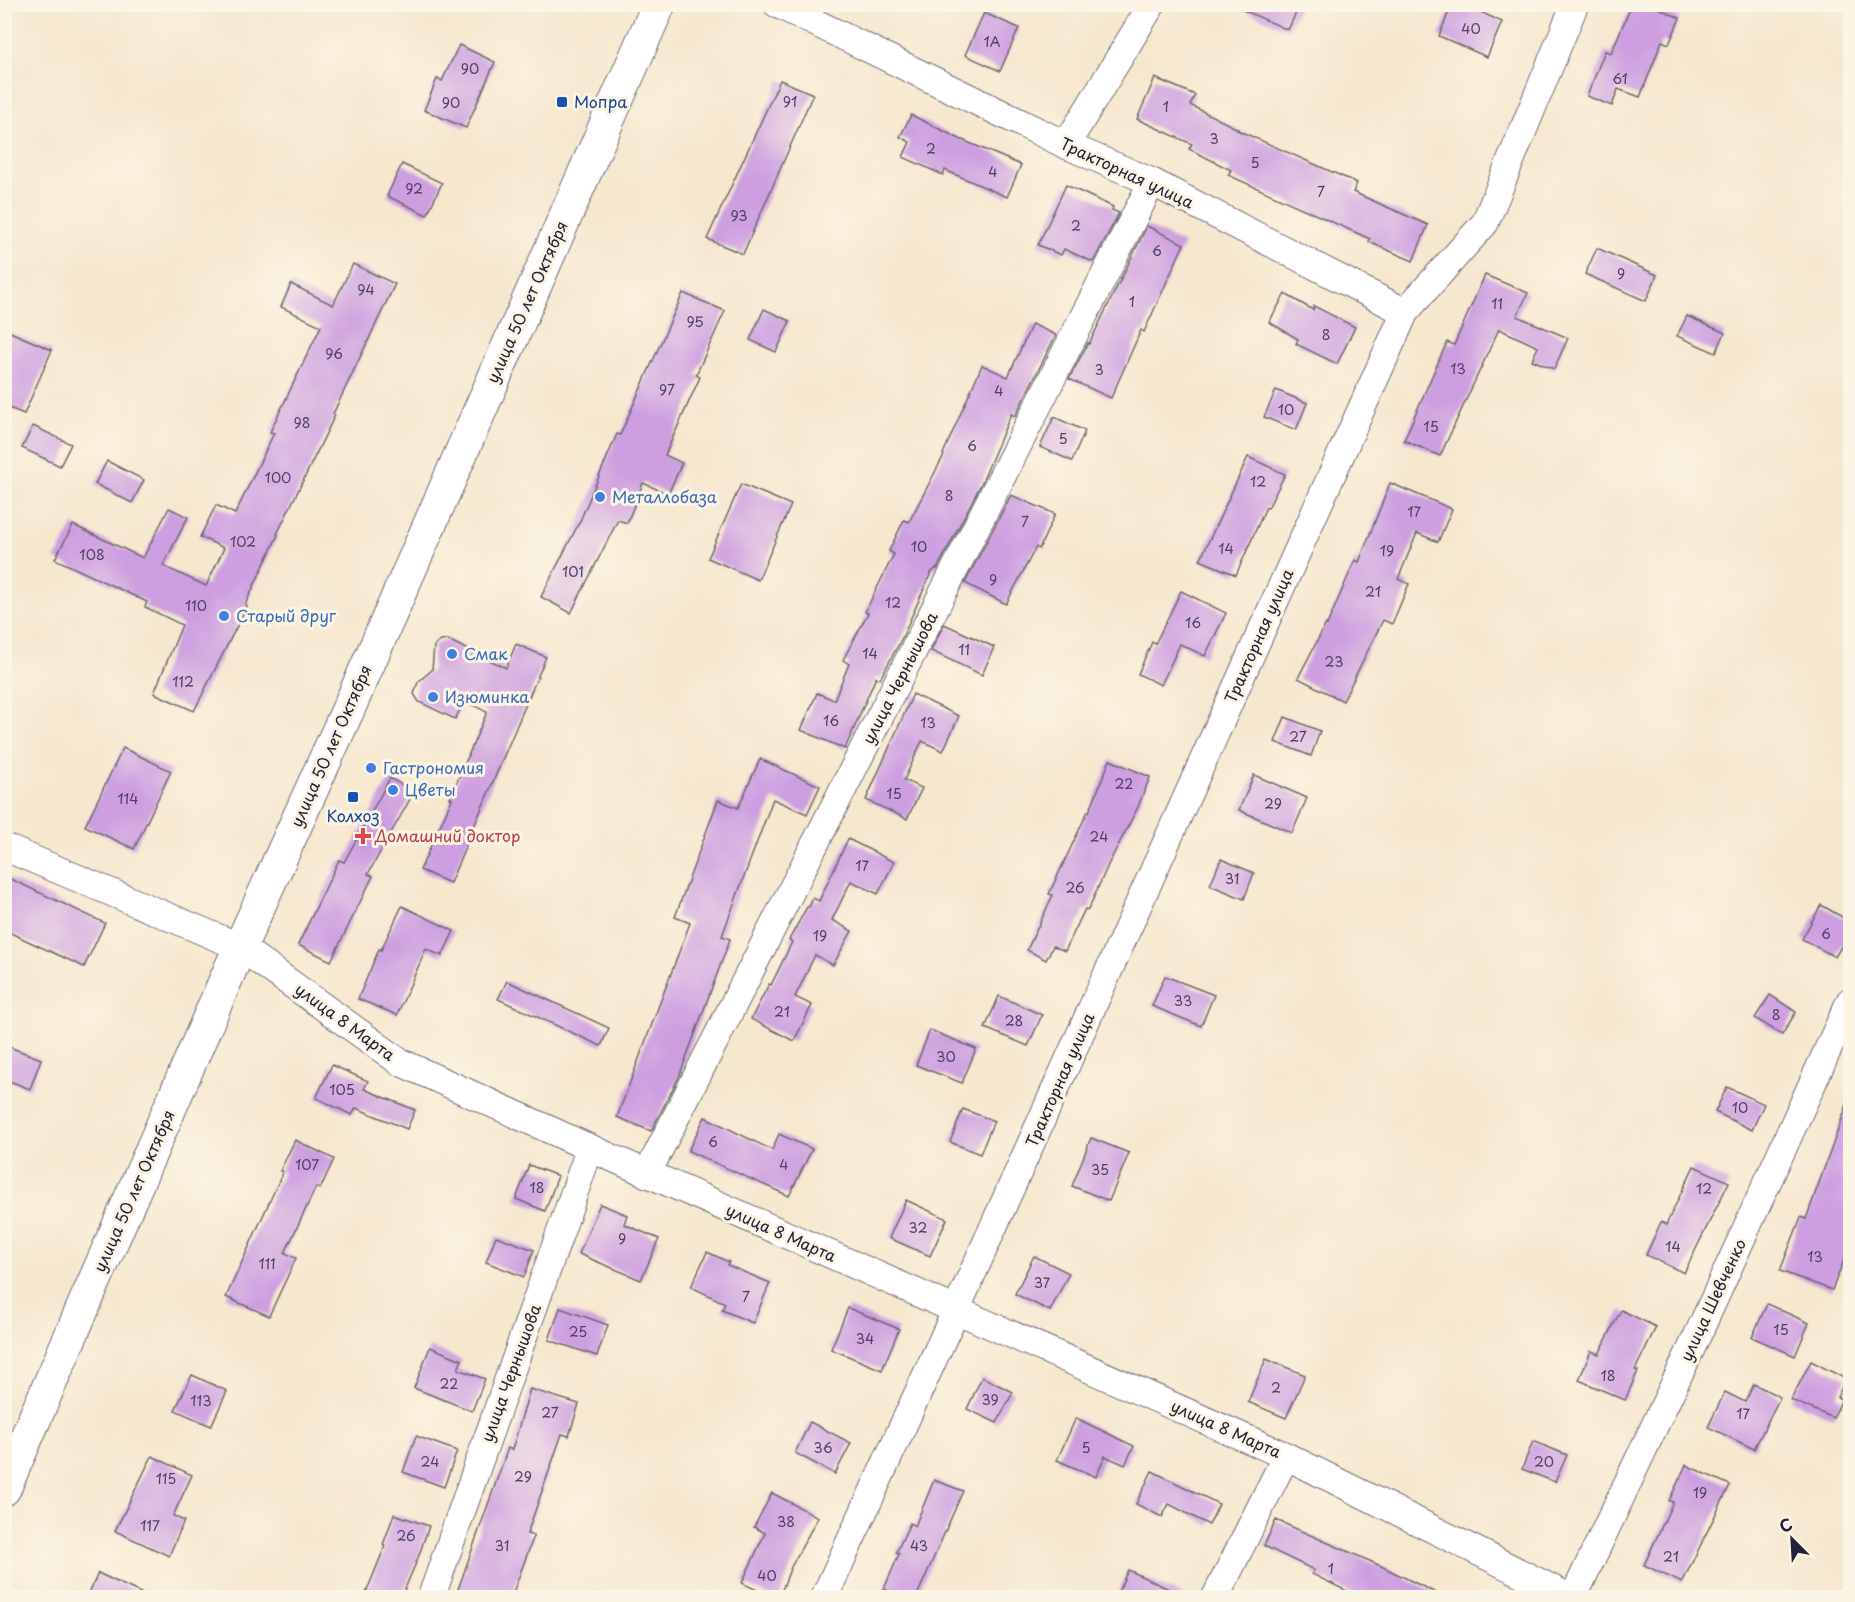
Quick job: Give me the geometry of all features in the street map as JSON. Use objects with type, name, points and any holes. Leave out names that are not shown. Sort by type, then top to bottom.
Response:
[{"type":"main road","name":"улица 50 лет Октября","points":[[4,1489],[240,947],[351,703],[659,4]]},
{"type":"street","name":"Тракторная улица","points":[[777,4],[1066,145],[1152,182],[1405,312],[824,1598]]},
{"type":"street","points":[[1066,145],[1152,4]]},
{"type":"street","points":[[1405,312],[1485,223],[1575,4]]},
{"type":"street","name":"улица Чернышова","points":[[647,1174],[1152,182]]},
{"type":"street","name":"улица 8 Марта","points":[[4,847],[240,947],[400,1062],[647,1174],[1286,1456],[1572,1598]]},
{"type":"street","name":"улица Шевченко","points":[[1572,1598],[1851,1001]]},
{"type":"street","name":"улица Чернышова","points":[[431,1598],[591,1148]]},
{"type":"street","points":[[1215,1598],[1286,1456]]},
{"type":"building","points":[[1230,4],[1300,4],[1288,30]]},
{"type":"building","points":[[1452,4],[1464,4],[1502,22],[1487,57],[1439,36]]},
{"type":"building","points":[[1632,4],[1650,4],[1680,18],[1669,44],[1662,41],[1640,97],[1618,89],[1612,106],[1587,96],[1605,51],[1611,53]]},
{"type":"building","points":[[984,13],[1019,28],[1000,71],[965,55]]},
{"type":"building","points":[[459,45],[495,62],[466,128],[424,110],[437,79],[442,81]]},
{"type":"building","points":[[1155,78],[1195,95],[1190,105],[1237,130],[1357,183],[1353,192],[1428,225],[1413,261],[1369,242],[1370,239],[1228,175],[1231,170],[1189,149],[1192,144],[1137,119]]},
{"type":"building","points":[[780,80],[813,94],[743,254],[707,239]]},
{"type":"building","points":[[911,115],[1021,165],[1007,197],[945,170],[943,175],[903,157],[910,142],[900,137]]},
{"type":"building","points":[[402,164],[442,183],[427,215],[387,196]]},
{"type":"building","points":[[1066,185],[1113,207],[1112,210],[1119,213],[1093,262],[1064,249],[1061,255],[1038,245]]},
{"type":"building","points":[[1147,226],[1184,244],[1144,332],[1141,330],[1111,398],[1069,379],[1089,344]]},
{"type":"building","points":[[1597,248],[1657,275],[1646,301],[1585,274]]},
{"type":"building","points":[[353,264],[395,284],[277,534],[245,605],[247,606],[194,711],[154,693],[182,625],[145,607],[147,602],[55,559],[73,525],[143,558],[169,508],[188,517],[163,566],[206,586],[224,548],[200,537],[216,505],[235,514],[274,433],[270,432],[321,326],[281,307],[291,284],[333,305]]},
{"type":"building","points":[[1485,275],[1528,293],[1517,316],[1568,338],[1554,369],[1532,360],[1538,347],[1499,329],[1440,456],[1404,440],[1447,342],[1454,345]]},
{"type":"building","points":[[683,293],[725,311],[696,375],[700,377],[665,455],[682,463],[668,494],[643,483],[627,523],[618,520],[571,613],[541,597],[580,521],[617,434],[620,435]]},
{"type":"building","points":[[1285,294],[1313,310],[1314,306],[1355,327],[1337,364],[1296,344],[1298,339],[1269,322]]},
{"type":"building","points":[[764,309],[790,321],[776,352],[750,340]]},
{"type":"building","points":[[1687,316],[1725,333],[1716,353],[1677,336]]},
{"type":"building","points":[[1032,324],[1056,335],[1015,416],[1011,414],[982,482],[937,569],[931,573],[902,638],[880,679],[876,677],[845,749],[801,730],[817,693],[834,700],[849,664],[843,660],[868,613],[865,612],[894,554],[889,551],[904,520],[909,522],[944,455],[982,365],[1008,377]]},
{"type":"building","points":[[10,332],[52,350],[24,414],[4,406],[4,344]]},
{"type":"building","points":[[1276,390],[1307,403],[1296,430],[1264,417]]},
{"type":"building","points":[[1054,417],[1085,431],[1072,461],[1040,447]]},
{"type":"building","points":[[33,426],[71,444],[60,466],[22,448]]},
{"type":"building","points":[[1248,457],[1285,474],[1268,508],[1266,507],[1236,575],[1200,560]]},
{"type":"building","points":[[107,461],[144,480],[132,503],[95,484]]},
{"type":"building","points":[[1390,483],[1452,509],[1438,542],[1417,533],[1398,579],[1409,584],[1392,624],[1383,620],[1343,701],[1298,678],[1327,625],[1355,560],[1359,562]]},
{"type":"building","points":[[741,484],[791,505],[758,580],[708,558]]},
{"type":"building","points":[[1011,495],[1055,514],[1039,549],[1036,547],[1006,604],[965,583]]},
{"type":"building","points":[[1181,591],[1226,613],[1205,656],[1180,644],[1161,685],[1138,674],[1152,642],[1155,644]]},
{"type":"building","points":[[944,624],[994,647],[982,675],[931,651]]},
{"type":"building","points":[[448,640],[506,668],[516,644],[546,657],[450,883],[420,870],[487,712],[465,701],[455,719],[419,702],[414,694],[418,682],[432,670],[434,646],[441,641]]},
{"type":"building","points":[[913,694],[959,716],[943,751],[922,741],[904,780],[922,788],[907,819],[866,800]]},
{"type":"building","points":[[1285,717],[1320,731],[1311,756],[1275,742]]},
{"type":"building","points":[[123,748],[171,771],[134,849],[85,826]]},
{"type":"building","points":[[760,759],[820,786],[807,814],[773,799],[722,936],[730,939],[679,1077],[651,1131],[617,1117],[690,923],[675,917],[718,800],[738,808]]},
{"type":"building","points":[[1110,760],[1150,777],[1088,910],[1085,909],[1065,951],[1053,946],[1046,960],[1027,950],[1053,895],[1049,894],[1089,812]]},
{"type":"building","points":[[1254,775],[1307,798],[1292,833],[1239,810]]},
{"type":"building","points":[[390,778],[414,792],[368,874],[373,876],[331,961],[298,945],[339,860],[344,862]]},
{"type":"building","points":[[848,839],[894,862],[878,894],[851,881],[832,920],[852,931],[833,965],[815,955],[795,997],[812,1005],[794,1041],[751,1019],[792,942],[789,940],[813,898],[819,901]]},
{"type":"building","points":[[1221,859],[1254,873],[1244,899],[1210,885]]},
{"type":"building","points":[[4,876],[105,923],[84,967],[4,930]]},
{"type":"building","points":[[1821,905],[1851,922],[1851,930],[1835,957],[1802,939]]},
{"type":"building","points":[[402,906],[454,931],[442,956],[426,949],[397,1015],[358,999],[379,949],[381,950]]},
{"type":"building","points":[[1165,976],[1214,995],[1201,1026],[1152,1006]]},
{"type":"building","points":[[507,981],[609,1028],[601,1046],[498,999]]},
{"type":"building","points":[[1770,995],[1796,1012],[1782,1035],[1755,1018]]},
{"type":"building","points":[[999,996],[1042,1015],[1028,1046],[985,1028]]},
{"type":"building","points":[[930,1030],[976,1049],[962,1083],[916,1065]]},
{"type":"building","points":[[4,1045],[41,1059],[30,1089],[4,1079]]},
{"type":"building","points":[[332,1065],[368,1081],[364,1089],[415,1110],[407,1129],[356,1108],[352,1115],[316,1098]]},
{"type":"building","points":[[1727,1087],[1764,1104],[1752,1130],[1715,1112]]},
{"type":"building","points":[[1848,1102],[1851,1102],[1851,1242],[1832,1290],[1780,1271],[1801,1217],[1806,1219]]},
{"type":"building","points":[[963,1109],[994,1121],[980,1154],[950,1142]]},
{"type":"building","points":[[705,1117],[772,1150],[779,1134],[812,1149],[789,1196],[688,1151]]},
{"type":"building","points":[[1091,1138],[1129,1153],[1109,1201],[1072,1186]]},
{"type":"building","points":[[295,1140],[334,1159],[320,1189],[316,1187],[285,1253],[296,1258],[269,1316],[226,1297],[283,1172],[280,1171]]},
{"type":"building","points":[[529,1165],[558,1176],[545,1211],[516,1199]]},
{"type":"building","points":[[1694,1166],[1729,1182],[1684,1273],[1646,1255],[1661,1222],[1666,1225]]},
{"type":"building","points":[[906,1200],[947,1219],[930,1256],[889,1238]]},
{"type":"building","points":[[600,1204],[627,1215],[624,1224],[659,1239],[641,1280],[579,1254]]},
{"type":"building","points":[[496,1236],[534,1250],[524,1277],[486,1262]]},
{"type":"building","points":[[707,1252],[729,1262],[727,1265],[770,1283],[753,1323],[722,1310],[725,1303],[691,1287]]},
{"type":"building","points":[[1034,1256],[1069,1273],[1050,1311],[1015,1294]]},
{"type":"building","points":[[1767,1304],[1809,1323],[1795,1356],[1752,1337]]},
{"type":"building","points":[[560,1308],[608,1325],[597,1356],[549,1340]]},
{"type":"building","points":[[848,1308],[899,1329],[882,1370],[831,1349]]},
{"type":"building","points":[[1621,1310],[1656,1327],[1635,1370],[1638,1371],[1625,1400],[1579,1380],[1591,1351],[1599,1354]]},
{"type":"building","points":[[430,1347],[462,1360],[458,1369],[485,1379],[472,1411],[414,1388]]},
{"type":"building","points":[[1266,1359],[1305,1375],[1286,1418],[1248,1402]]},
{"type":"building","points":[[1811,1361],[1846,1379],[1837,1397],[1842,1399],[1833,1418],[1791,1400]]},
{"type":"building","points":[[192,1375],[227,1391],[211,1426],[175,1410]]},
{"type":"building","points":[[982,1377],[1013,1392],[997,1423],[967,1409]]},
{"type":"building","points":[[1754,1384],[1780,1397],[1754,1449],[1708,1427],[1725,1392],[1745,1402]]},
{"type":"building","points":[[530,1389],[579,1404],[569,1436],[562,1434],[527,1534],[534,1536],[511,1598],[455,1598],[508,1448],[512,1450]]},
{"type":"building","points":[[1076,1418],[1134,1446],[1125,1465],[1105,1456],[1096,1477],[1057,1460]]},
{"type":"building","points":[[810,1422],[851,1443],[835,1474],[795,1453]]},
{"type":"building","points":[[416,1436],[457,1451],[444,1487],[403,1472]]},
{"type":"building","points":[[1533,1441],[1567,1455],[1555,1482],[1522,1469]]},
{"type":"building","points":[[152,1456],[192,1475],[173,1516],[184,1521],[169,1556],[115,1531]]},
{"type":"building","points":[[1686,1465],[1730,1485],[1682,1583],[1644,1565],[1673,1502],[1669,1501]]},
{"type":"building","points":[[1152,1471],[1219,1504],[1209,1525],[1169,1504],[1162,1517],[1136,1504]]},
{"type":"building","points":[[934,1480],[963,1491],[916,1598],[904,1598],[884,1589],[899,1554],[896,1553],[910,1523],[915,1526]]},
{"type":"building","points":[[772,1493],[818,1517],[790,1569],[779,1598],[774,1598],[742,1583],[765,1533],[754,1527]]},
{"type":"building","points":[[394,1514],[429,1526],[418,1558],[401,1598],[364,1598],[385,1546],[383,1545]]},
{"type":"building","points":[[1276,1520],[1381,1566],[1446,1598],[1361,1598],[1312,1574],[1314,1570],[1264,1546]]},
{"type":"building","points":[[1128,1570],[1188,1598],[1130,1598],[1118,1592]]},
{"type":"building","points":[[98,1573],[151,1598],[87,1598]]},
{"type":"place","name":"Мопра","points":[[562,102]]},
{"type":"place","name":"Металлобаза","points":[[600,497]]},
{"type":"place","name":"Старый друг","points":[[224,616]]},
{"type":"place","name":"Смак","points":[[452,654]]},
{"type":"place","name":"Изюминка","points":[[433,697]]},
{"type":"place","name":"Гастрономия","points":[[371,768]]},
{"type":"place","name":"Цветы","points":[[393,790]]},
{"type":"place","name":"Колхоз","points":[[353,797]]},
{"type":"place","name":"Домашний доктор","points":[[363,836]]}]
